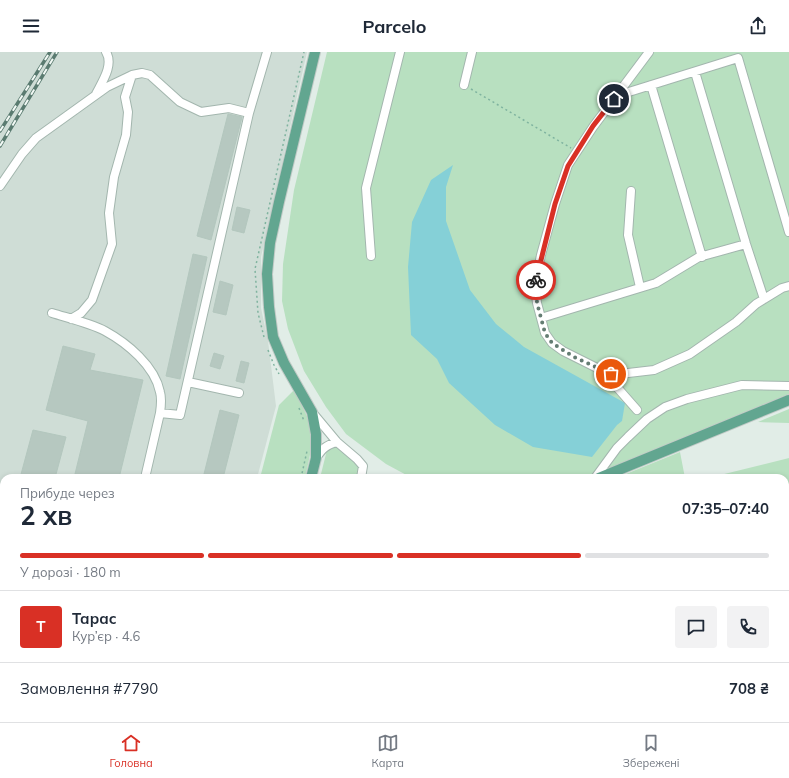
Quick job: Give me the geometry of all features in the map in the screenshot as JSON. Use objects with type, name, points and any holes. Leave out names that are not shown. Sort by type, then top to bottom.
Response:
[{"type":"main road","points":[[312,474],[316,458],[316,434],[312,412],[284,363],[273,337],[267,274],[270,244],[279,202],[315,52]]},
{"type":"main road","points":[[609,474],[789,400]]},
{"type":"street","points":[[94,96],[107,72],[109,56],[106,52]]},
{"type":"street","points":[[160,413],[180,415],[249,113],[267,52]]},
{"type":"street","points":[[371,256],[366,188],[400,52]]},
{"type":"street","points":[[464,85],[472,52]]},
{"type":"street","points":[[649,52],[593,126],[568,166],[561,185],[538,268],[535,285],[545,333],[552,343],[574,357],[611,374],[654,370],[680,360],[690,354],[736,322],[764,299],[782,288],[789,286]]},
{"type":"street","points":[[616,96],[738,58],[789,232]]},
{"type":"street","points":[[695,72],[746,244],[764,299]]},
{"type":"street","points":[[0,186],[22,154],[36,138],[107,87],[132,75],[142,73],[150,76],[180,102],[201,112],[218,111],[228,108],[249,113]]},
{"type":"street","points":[[71,319],[80,313],[92,300],[112,244],[110,213],[114,176],[126,135],[128,112],[125,97],[132,75]]},
{"type":"street","points":[[650,85],[702,257]]},
{"type":"street","points":[[631,191],[628,235],[640,288]]},
{"type":"street","points":[[541,318],[656,283],[702,257],[746,244]]},
{"type":"street","points":[[52,313],[104,330],[119,340],[150,370],[160,390],[160,413],[146,474]]},
{"type":"street","points":[[611,374],[615,385],[637,410]]},
{"type":"street","points":[[188,382],[239,393]]},
{"type":"street","points":[[598,474],[617,448],[628,437],[647,419],[665,407],[687,399],[742,385],[789,386]]},
{"type":"street","points":[[312,412],[337,442],[357,458],[363,466],[362,474]]},
{"type":"street","points":[[316,458],[322,448],[337,442]]},
{"type":"path","points":[[264,339],[258,313],[254,269],[304,52]]},
{"type":"path","points":[[464,85],[577,151]]},
{"type":"path","points":[[267,346],[274,365],[280,375]]},
{"type":"path","points":[[297,404],[305,423]]},
{"type":"path","points":[[301,474],[307,448]]},
{"type":"shaded area","points":[[0,52],[307,52],[261,257],[261,308],[268,341],[276,406],[258,474],[0,474]]},
{"type":"green space","points":[[327,52],[789,52],[789,394],[595,474],[405,474],[386,464],[346,434],[326,407],[304,371],[288,329],[282,301],[283,264],[294,190]]},
{"type":"green space","points":[[294,390],[309,421],[311,428],[311,450],[306,474],[261,474],[279,405]]},
{"type":"green space","points":[[789,409],[789,423],[758,422]]},
{"type":"green space","points":[[337,445],[360,467],[359,474],[321,474],[327,450]]},
{"type":"green space","points":[[680,452],[684,474],[626,474]]},
{"type":"green space","points":[[789,458],[789,474],[724,474]]},
{"type":"water","points":[[453,165],[446,187],[446,221],[470,290],[496,324],[524,347],[625,403],[622,421],[617,425],[592,457],[533,447],[495,425],[449,383],[437,359],[411,335],[408,267],[412,222],[431,180]]},
{"type":"building","points":[[228,114],[242,117],[211,240],[197,236]]},
{"type":"building","points":[[237,207],[250,210],[244,233],[232,230]]},
{"type":"building","points":[[193,254],[207,257],[180,379],[166,376]]},
{"type":"building","points":[[220,281],[233,285],[226,315],[213,312]]},
{"type":"building","points":[[63,346],[95,354],[90,370],[143,380],[120,474],[75,474],[88,421],[46,410]]},
{"type":"building","points":[[214,353],[224,356],[220,369],[210,366]]},
{"type":"building","points":[[241,361],[249,363],[244,383],[236,381]]},
{"type":"building","points":[[220,410],[239,415],[224,474],[204,474]]},
{"type":"building","points":[[33,430],[66,437],[56,474],[21,474]]},
{"type":"railway","points":[[0,131],[50,52]]},
{"type":"railway","points":[[0,146],[57,52]]},
{"type":"way so far","points":[[536,280],[535,285],[537,303],[545,333],[552,343],[574,357],[611,374]]},
{"type":"route","points":[[536,280],[541,255],[555,204],[568,166],[593,126],[614,99]]}]
